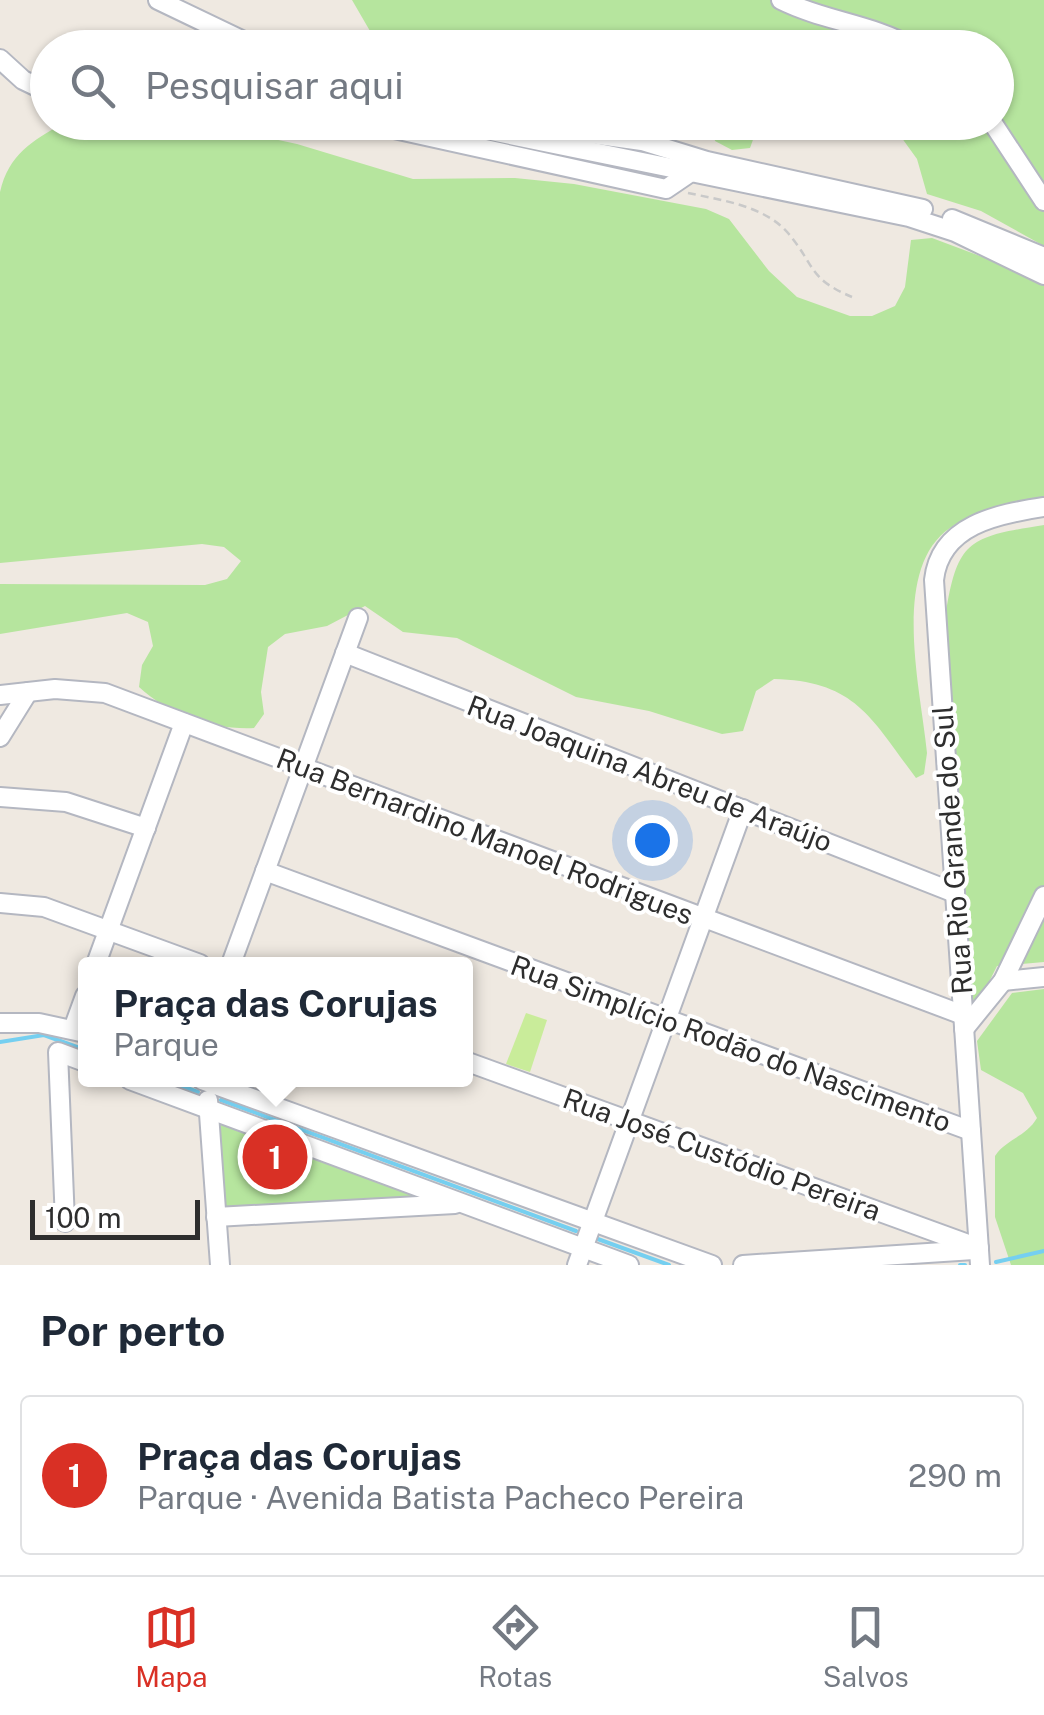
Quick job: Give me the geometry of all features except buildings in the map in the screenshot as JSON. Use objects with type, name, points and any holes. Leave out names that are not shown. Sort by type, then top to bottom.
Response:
[{"type":"street","points":[[158,0],[220,30]]},
{"type":"street","points":[[781,0],[808,13],[872,30]]},
{"type":"street","points":[[0,59],[30,83]]},
{"type":"street","points":[[449,140],[666,189],[691,172]]},
{"type":"street","points":[[534,140],[909,216],[956,232],[1044,275]]},
{"type":"street","points":[[635,140],[707,162],[899,201],[1044,257]]},
{"type":"street","points":[[1004,140],[1044,201]]},
{"type":"street","name":"Rua Rio Grande do Sul","points":[[980,1254],[936,562],[944,548],[971,526],[1044,508]]},
{"type":"street","points":[[234,957],[358,618]]},
{"type":"street","name":"Rua Joaquina Abreu de Araújo","points":[[345,653],[955,893]]},
{"type":"street","name":"Rua Bernardino Manoel Rodrigues","points":[[0,696],[80,689],[105,693],[702,917],[964,1022]]},
{"type":"street","points":[[0,737],[28,692]]},
{"type":"street","points":[[99,957],[184,723]]},
{"type":"street","points":[[0,797],[66,802],[146,828]]},
{"type":"street","points":[[580,1256],[743,810]]},
{"type":"street","name":"Rua Simplício Rodão do Nascimento","points":[[265,871],[971,1131]]},
{"type":"street","points":[[964,1022],[1004,981],[1044,896]]},
{"type":"street","points":[[0,903],[44,908],[180,957]]},
{"type":"street","points":[[1004,981],[1044,977]]},
{"type":"street","points":[[0,1023],[78,1031]]},
{"type":"street","points":[[65,1222],[58,1052],[78,1059]]},
{"type":"street","name":"Rua José Custódio Pereira","points":[[473,1064],[980,1254]]},
{"type":"street","points":[[149,1087],[462,1203],[580,1256],[629,1265]]},
{"type":"street","points":[[208,1087],[220,1265]]},
{"type":"street","points":[[225,1087],[712,1265]]},
{"type":"street","points":[[216,1217],[462,1203]]},
{"type":"street","points":[[743,1265],[980,1254]]},
{"type":"path","points":[[666,189],[718,199],[768,217],[787,232],[823,285],[852,297]]},
{"type":"green space","points":[[352,0],[1044,0],[1044,246],[981,211],[927,194],[917,159],[903,140],[1014,140],[1014,30],[369,30]]},
{"type":"green space","points":[[37,140],[279,140],[413,179],[515,178],[574,184],[706,209],[729,219],[769,271],[797,297],[850,316],[872,316],[895,306],[905,287],[911,240],[932,238],[1044,280],[1044,497],[995,508],[961,521],[932,547],[920,572],[914,632],[927,753],[924,774],[916,778],[860,708],[825,687],[774,679],[756,691],[743,731],[722,734],[649,711],[576,697],[457,638],[403,632],[365,606],[327,626],[285,634],[268,647],[261,692],[264,714],[254,728],[192,719],[164,706],[139,687],[142,665],[153,646],[148,622],[127,613],[0,634],[0,584],[205,585],[227,579],[241,561],[224,547],[202,544],[0,563],[0,192],[9,168]]},
{"type":"green space","points":[[753,140],[750,148],[732,150],[715,141]]},
{"type":"green space","points":[[1044,525],[1044,962],[997,966],[984,992],[971,1002],[945,619],[955,573],[970,547],[998,534]]},
{"type":"green space","points":[[1044,989],[1044,1265],[1011,1265],[995,1217],[995,1156],[1037,1118],[1023,1093],[981,1070],[977,1041],[1012,993]]},
{"type":"green space","points":[[526,1013],[547,1020],[530,1072],[506,1064]]},
{"type":"green space","points":[[210,1112],[461,1203],[219,1215]]},
{"type":"waterway","points":[[0,1042],[44,1035],[78,1047]]},
{"type":"waterway","points":[[184,1087],[198,1092]]},
{"type":"waterway","points":[[221,1100],[576,1231]]},
{"type":"waterway","points":[[595,1238],[669,1265]]},
{"type":"waterway","points":[[996,1262],[1044,1251]]},
{"type":"waterway","points":[[960,1265],[965,1265]]},
{"type":"place","name":"Praça das Corujas","points":[[275,1157]]}]
